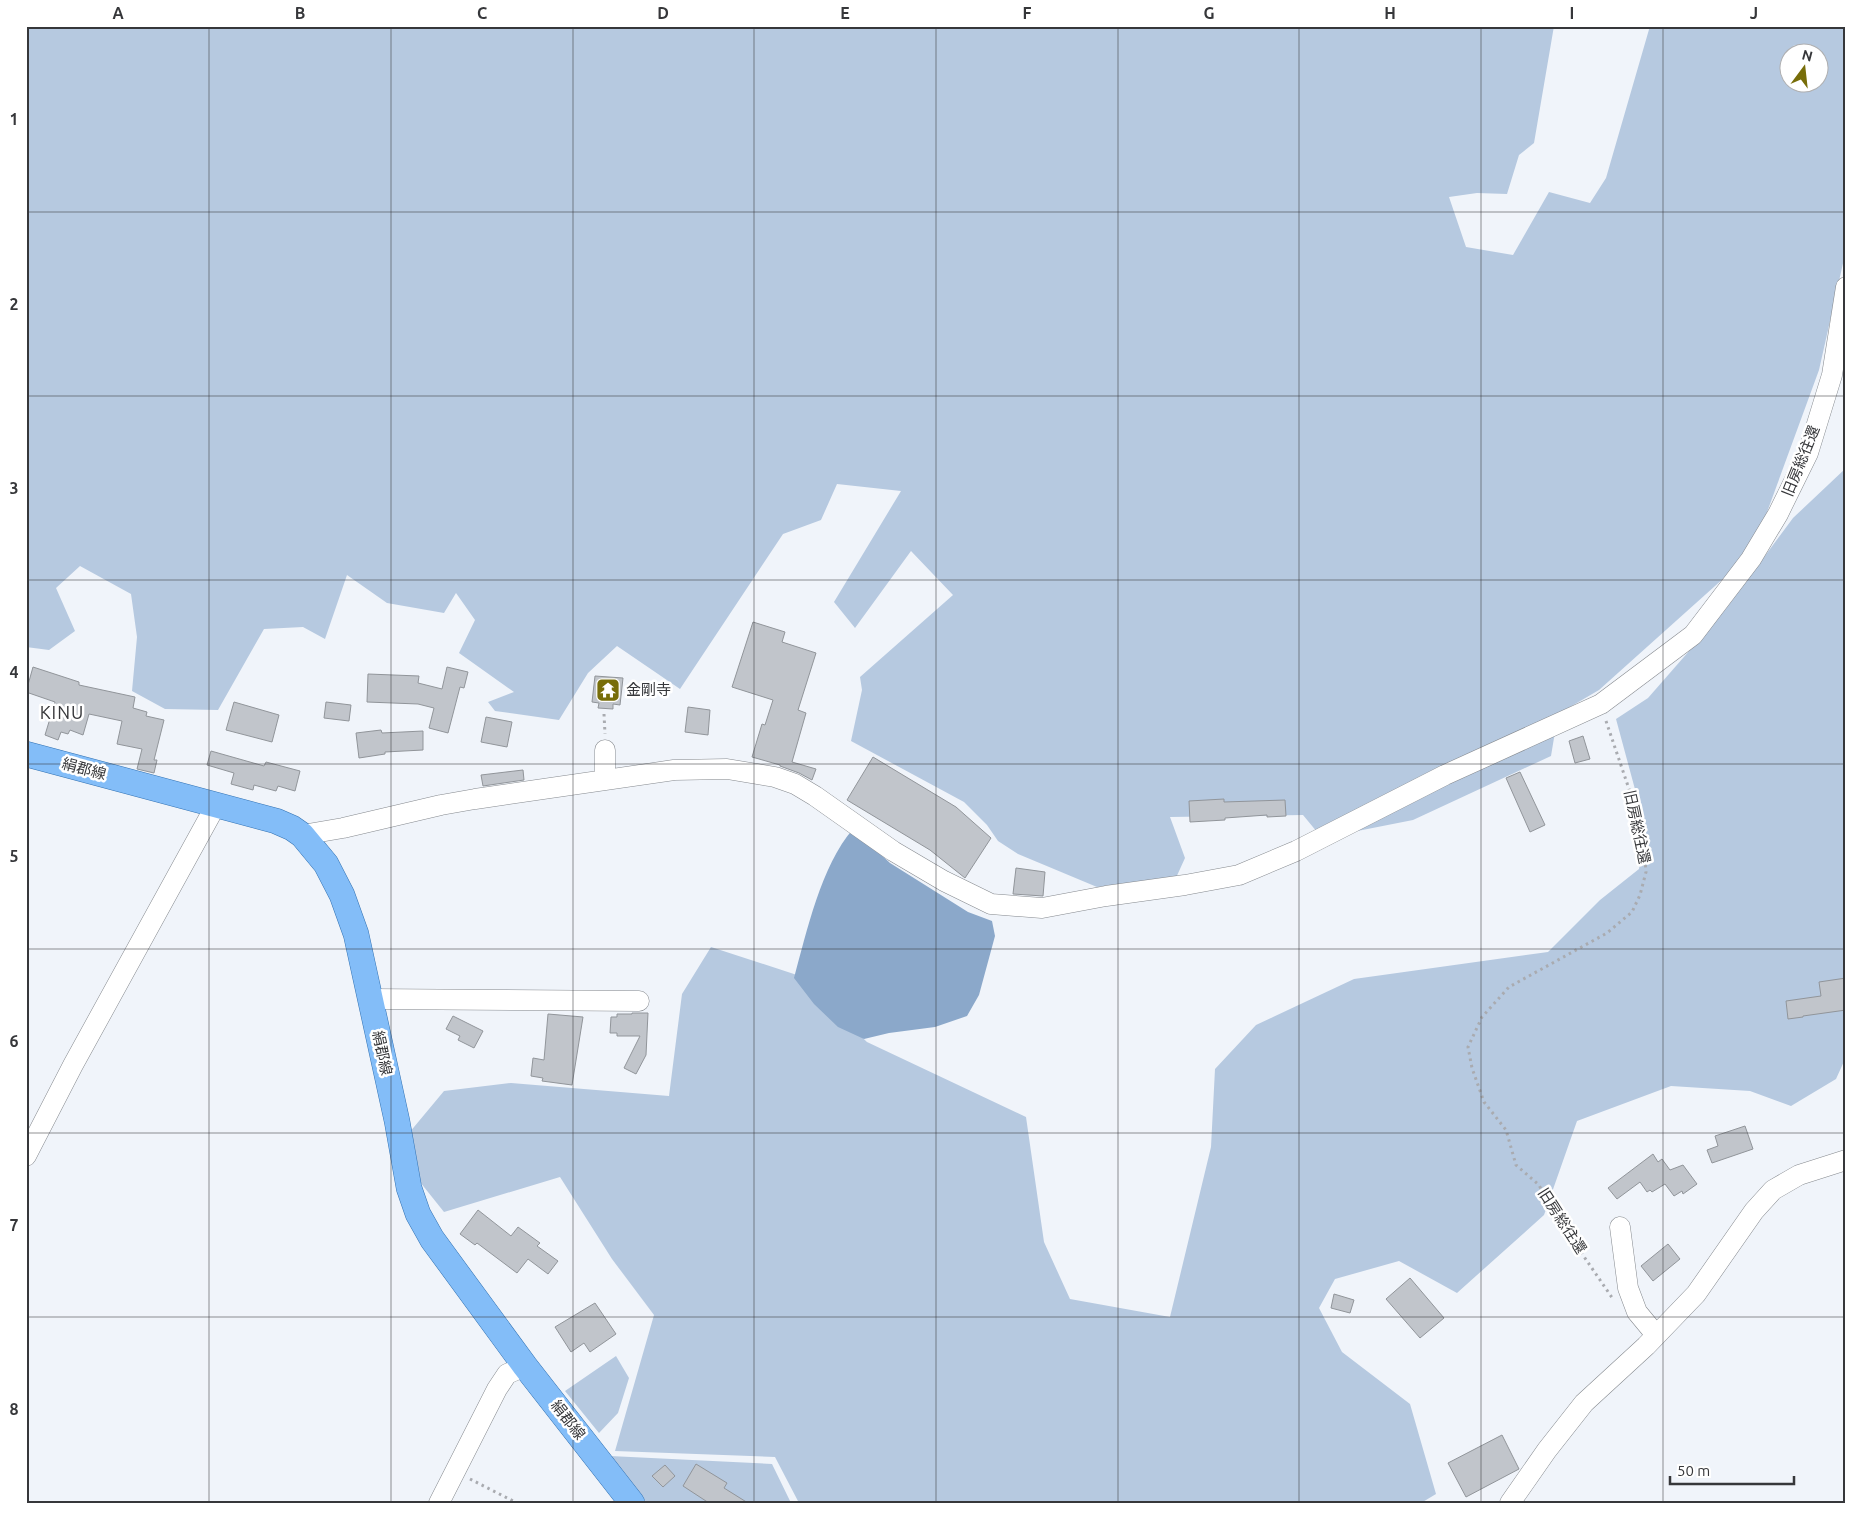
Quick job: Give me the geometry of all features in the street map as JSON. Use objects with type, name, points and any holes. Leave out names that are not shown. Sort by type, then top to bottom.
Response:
[{"type":"main road","name":"絹郡線","points":[[26,754],[276,821],[302,835],[326,864],[342,894],[356,934],[397,1121],[409,1188],[418,1214],[432,1239],[525,1366],[632,1503]]},
{"type":"street","name":"旧房総往還","points":[[1601,704],[1693,635],[1751,559],[1778,514],[1808,452],[1832,375],[1846,287]]},
{"type":"street","points":[[302,835],[343,828],[441,805],[674,770],[727,770],[775,776],[795,784],[902,856],[991,904],[1042,908],[1239,875],[1296,852],[1445,775],[1601,704]]},
{"type":"street","points":[[605,750],[605,780]]},
{"type":"street","points":[[26,1156],[73,1064],[216,805]]},
{"type":"street","points":[[370,998],[639,1001]]},
{"type":"street","points":[[1510,1503],[1547,1450],[1584,1403],[1696,1294],[1754,1211],[1773,1190],[1799,1175],[1846,1160]]},
{"type":"street","points":[[1620,1227],[1628,1288],[1637,1312],[1656,1335]]},
{"type":"street","points":[[439,1503],[497,1389],[508,1374],[525,1366]]},
{"type":"path","name":"旧房総往還","points":[[1601,704],[1629,788],[1644,849],[1646,872],[1640,895],[1632,912],[1607,933],[1509,987],[1482,1017],[1468,1047],[1472,1068],[1484,1102],[1506,1130],[1516,1165],[1539,1184],[1550,1207],[1611,1298],[1637,1312]]},
{"type":"path","points":[[456,1472],[517,1503]]},
{"type":"shaded area","points":[[26,26],[1554,26],[1534,143],[1519,155],[1507,194],[1477,193],[1449,197],[1466,247],[1513,255],[1549,192],[1590,203],[1606,178],[1650,26],[1846,26],[1846,250],[1819,370],[1755,545],[1744,560],[1599,690],[1558,714],[1551,756],[1413,820],[1322,838],[1303,815],[1170,817],[1185,858],[1175,880],[1097,887],[1018,854],[998,841],[987,825],[964,802],[851,741],[862,690],[860,677],[953,595],[911,551],[855,628],[834,602],[901,491],[837,484],[821,520],[783,534],[680,689],[617,646],[588,673],[559,720],[495,711],[488,702],[514,692],[459,653],[475,620],[456,593],[444,613],[387,603],[347,575],[325,639],[303,627],[264,629],[218,710],[165,709],[132,691],[137,637],[131,594],[80,566],[56,588],[75,631],[49,650],[26,647]]},
{"type":"shaded area","points":[[1846,468],[1846,1057],[1836,1079],[1791,1106],[1750,1091],[1671,1086],[1577,1121],[1544,1215],[1457,1293],[1399,1261],[1335,1279],[1319,1308],[1342,1352],[1410,1404],[1436,1494],[1421,1503],[799,1503],[775,1457],[615,1451],[654,1315],[612,1259],[560,1177],[444,1212],[420,1182],[409,1133],[444,1091],[511,1083],[669,1096],[682,994],[711,947],[797,975],[867,1042],[1026,1117],[1044,1242],[1070,1299],[1170,1317],[1211,1147],[1215,1069],[1256,1025],[1354,979],[1548,952],[1600,900],[1639,869],[1646,830],[1616,719],[1648,698],[1725,610],[1793,518]]},
{"type":"shaded area","points":[[853,829],[890,863],[968,912],[992,921],[995,936],[979,995],[967,1016],[935,1027],[889,1033],[864,1039],[838,1027],[814,1004],[794,978],[816,900],[832,861]]},
{"type":"shaded area","points":[[616,1356],[629,1378],[618,1413],[599,1433],[565,1391]]},
{"type":"shaded area","points":[[610,1456],[772,1464],[791,1503],[647,1503]]},
{"type":"building","points":[[753,622],[785,632],[782,642],[816,653],[798,710],[806,713],[792,762],[816,769],[812,780],[780,765],[752,757],[762,724],[765,725],[773,700],[732,687]]},
{"type":"building","points":[[33,667],[79,682],[79,685],[135,697],[133,708],[147,712],[146,716],[164,720],[154,760],[157,760],[154,773],[137,769],[142,749],[117,744],[122,721],[89,714],[83,735],[70,730],[68,734],[61,732],[58,740],[45,735],[55,702],[26,692]]},
{"type":"building","points":[[447,667],[468,672],[464,688],[460,687],[448,733],[429,728],[434,708],[418,704],[367,702],[368,674],[419,676],[418,683],[442,689]]},
{"type":"building","name":"金剛寺","points":[[595,676],[623,678],[620,705],[613,704],[613,709],[598,708],[599,703],[592,702]]},
{"type":"building","points":[[234,702],[279,715],[272,742],[226,730]]},
{"type":"building","points":[[326,702],[351,705],[349,721],[324,718]]},
{"type":"building","points":[[688,707],[710,710],[708,735],[685,732]]},
{"type":"building","points":[[486,717],[512,722],[507,747],[481,742]]},
{"type":"building","points":[[381,730],[382,733],[423,731],[423,750],[385,752],[385,754],[359,758],[356,733]]},
{"type":"building","points":[[1583,736],[1590,759],[1575,763],[1569,741]]},
{"type":"building","points":[[211,751],[264,766],[266,762],[300,771],[295,791],[278,786],[276,791],[254,785],[253,790],[231,784],[234,773],[207,765]]},
{"type":"building","points":[[873,757],[956,807],[991,838],[965,878],[930,850],[847,800]]},
{"type":"building","points":[[523,770],[524,780],[483,786],[481,775]]},
{"type":"building","points":[[1520,772],[1545,825],[1530,832],[1506,778]]},
{"type":"building","points":[[1224,799],[1224,802],[1285,800],[1286,816],[1267,817],[1267,815],[1190,822],[1189,801]]},
{"type":"building","points":[[1016,868],[1045,872],[1043,896],[1013,894]]},
{"type":"building","points":[[1846,978],[1846,1010],[1788,1019],[1786,1001],[1821,996],[1819,982]]},
{"type":"building","points":[[648,1013],[646,1055],[636,1074],[624,1068],[640,1036],[617,1036],[617,1033],[610,1033],[611,1017],[617,1017],[617,1014]]},
{"type":"building","points":[[548,1014],[583,1017],[572,1085],[542,1081],[543,1078],[531,1076],[533,1058],[544,1060]]},
{"type":"building","points":[[453,1016],[483,1031],[474,1048],[458,1040],[460,1036],[446,1029]]},
{"type":"building","points":[[1745,1126],[1753,1149],[1712,1163],[1707,1150],[1718,1146],[1715,1136]]},
{"type":"building","points":[[1653,1154],[1658,1162],[1662,1159],[1670,1170],[1683,1165],[1697,1184],[1683,1194],[1682,1191],[1674,1196],[1665,1184],[1652,1192],[1650,1190],[1647,1192],[1640,1182],[1617,1199],[1608,1188]]},
{"type":"building","points":[[478,1210],[511,1236],[518,1227],[540,1243],[537,1246],[558,1261],[548,1274],[528,1259],[517,1273],[477,1243],[475,1245],[460,1234]]},
{"type":"building","points":[[1668,1244],[1680,1259],[1653,1281],[1641,1266]]},
{"type":"building","points":[[1410,1278],[1444,1318],[1420,1338],[1386,1299]]},
{"type":"building","points":[[1334,1294],[1354,1300],[1350,1313],[1331,1308]]},
{"type":"building","points":[[595,1303],[616,1334],[590,1352],[584,1343],[571,1352],[555,1327]]},
{"type":"building","points":[[1502,1435],[1519,1469],[1466,1497],[1448,1463]]},
{"type":"building","points":[[696,1464],[727,1483],[724,1488],[748,1503],[709,1503],[683,1486]]},
{"type":"building","points":[[665,1465],[675,1476],[663,1487],[652,1476]]},
{"type":"place","name":"金剛寺","points":[[608,690]]},
{"type":"district","name":"KINU","points":[[62,713]]}]
